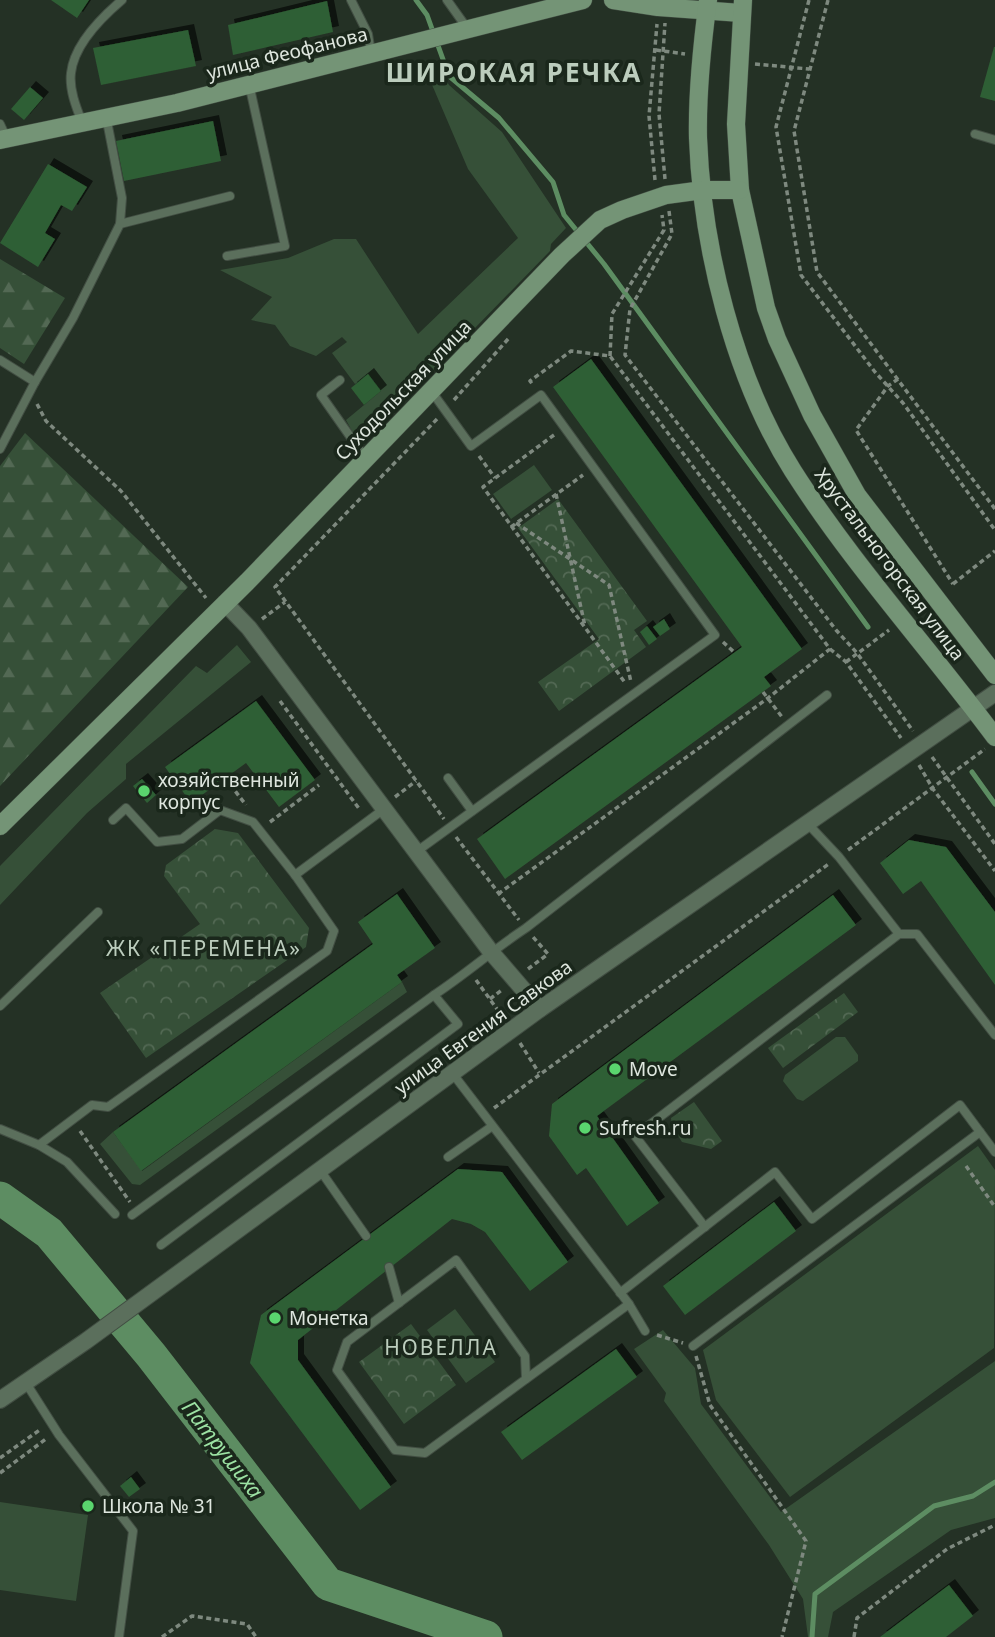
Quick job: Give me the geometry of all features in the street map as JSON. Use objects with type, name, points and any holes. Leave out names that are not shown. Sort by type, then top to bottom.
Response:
[{"type":"street","name":"улица Феофанова","points":[[2,134],[82,122],[177,103],[583,0]]},
{"type":"street","points":[[613,0],[666,7],[707,4],[742,6],[736,124],[740,190]]},
{"type":"street","name":"Хрустальногорская улица","points":[[707,4],[701,57],[698,137],[703,190],[710,248],[725,311],[744,367],[792,470],[840,539],[974,709],[990,743]]},
{"type":"street","name":"Суходольская улица","points":[[0,827],[221,607],[562,255],[600,220],[666,195],[703,190],[740,190]]},
{"type":"street","name":"Хрустальногорская улица","points":[[740,190],[766,308],[812,415],[857,495],[995,675]]},
{"type":"street","points":[[221,607],[249,628],[491,952],[540,1009]]},
{"type":"street","name":"улица Евгения Савкова","points":[[0,1400],[86,1341],[540,1009],[995,693]]},
{"type":"lane","points":[[82,122],[73,96],[71,73],[77,55],[90,34],[122,0]]},
{"type":"lane","points":[[351,0],[368,34],[371,53]]},
{"type":"lane","points":[[447,0],[469,30]]},
{"type":"lane","points":[[227,256],[285,246],[249,84]]},
{"type":"lane","points":[[0,449],[73,318],[120,224],[122,198],[106,116]]},
{"type":"lane","points":[[975,134],[995,140]]},
{"type":"lane","points":[[120,224],[230,196]]},
{"type":"lane","points":[[0,360],[35,382]]},
{"type":"lane","points":[[340,380],[321,395],[366,459]]},
{"type":"lane","points":[[416,852],[715,635],[541,395],[471,446],[432,392]]},
{"type":"lane","points":[[132,1214],[470,971],[491,952],[526,928],[827,695]]},
{"type":"lane","points":[[448,778],[472,811]]},
{"type":"lane","points":[[39,1146],[92,1105],[108,1107],[327,951],[334,932],[295,875],[253,822],[220,810],[182,839],[157,842],[126,808],[114,820]]},
{"type":"lane","points":[[295,875],[383,808]]},
{"type":"lane","points":[[807,824],[839,857],[899,934]]},
{"type":"lane","points":[[0,1006],[98,912]]},
{"type":"lane","points":[[705,1227],[635,1136],[899,934],[917,934],[995,1035]]},
{"type":"lane","points":[[161,1245],[457,1024],[434,995]]},
{"type":"lane","points":[[453,1074],[629,1304],[645,1331]]},
{"type":"lane","points":[[620,1293],[775,1172],[812,1219],[960,1105],[995,1152]]},
{"type":"lane","points":[[448,1157],[491,1127]]},
{"type":"lane","points":[[0,1129],[39,1146],[66,1162],[115,1214]]},
{"type":"lane","points":[[693,1346],[980,1132]]},
{"type":"lane","points":[[320,1170],[366,1236]]},
{"type":"lane","points":[[526,1379],[525,1356],[456,1260],[347,1342],[337,1370],[395,1450],[425,1453],[629,1304]]},
{"type":"lane","points":[[389,1266],[399,1303]]},
{"type":"lane","points":[[26,1382],[58,1431],[133,1531],[119,1637]]},
{"type":"path","points":[[809,0],[776,127],[801,275],[904,403],[995,530]]},
{"type":"path","points":[[828,0],[794,131],[817,272],[995,509]]},
{"type":"path","points":[[666,7],[659,114],[672,234],[630,309],[625,355],[836,630],[857,653],[917,748],[933,789],[995,871]]},
{"type":"path","points":[[509,338],[445,410],[275,587],[498,894],[548,954],[519,976]]},
{"type":"path","points":[[541,395],[530,381],[571,351],[610,356],[831,649],[846,662],[917,748],[946,777],[995,844]]},
{"type":"path","points":[[898,380],[888,386],[856,430],[953,584]]},
{"type":"path","points":[[30,392],[46,421],[121,491],[221,607]]},
{"type":"path","points":[[565,428],[483,487],[633,694]]},
{"type":"path","points":[[471,446],[495,478]]},
{"type":"path","points":[[511,527],[593,467]]},
{"type":"path","points":[[556,494],[586,629]]},
{"type":"path","points":[[516,523],[609,585],[633,694]]},
{"type":"path","points":[[249,628],[285,602]]},
{"type":"path","points":[[498,894],[768,698],[831,649]]},
{"type":"path","points":[[763,692],[787,724]]},
{"type":"path","points":[[277,697],[368,821]]},
{"type":"path","points":[[483,1116],[933,789],[990,743]]},
{"type":"path","points":[[225,778],[248,807]]},
{"type":"path","points":[[383,808],[416,781]]},
{"type":"path","points":[[264,826],[318,785]]},
{"type":"path","points":[[490,999],[509,984]]},
{"type":"path","points":[[80,1131],[131,1203]]},
{"type":"path","points":[[966,1166],[995,1207]]},
{"type":"path","points":[[645,1331],[693,1346],[710,1405],[806,1541],[782,1637]]},
{"type":"path","points":[[0,1458],[51,1421]]},
{"type":"path","points":[[0,1473],[58,1431]]},
{"type":"path","points":[[854,1637],[857,1618],[947,1549],[995,1525]]},
{"type":"path","points":[[162,1637],[192,1616],[247,1624],[256,1637]]},
{"type":"green space","points":[[437,63],[449,85],[502,132],[566,228],[551,244],[550,251],[366,440],[357,440],[346,420],[381,391],[368,375],[355,384],[332,353],[347,342],[342,337],[316,356],[290,346],[275,325],[251,320],[272,297],[220,270],[288,258],[334,239],[356,239],[418,334],[518,238],[468,169],[424,66]]},
{"type":"green space","points":[[0,259],[65,298],[24,364],[0,348]]},
{"type":"green space","points":[[25,433],[188,587],[0,786],[0,466]]},
{"type":"green space","points":[[534,465],[552,490],[511,519],[493,494]]},
{"type":"green space","points":[[558,499],[647,621],[634,630],[646,647],[559,711],[538,682],[599,639],[518,528]]},
{"type":"green space","points":[[237,645],[251,662],[126,764],[126,779],[87,813],[0,905],[0,866],[196,666],[207,673]]},
{"type":"green space","points":[[215,829],[238,833],[309,928],[306,947],[146,1058],[100,993],[200,924],[164,876],[166,865]]},
{"type":"green space","points":[[402,982],[407,992],[140,1185],[132,1184],[100,1144],[113,1132],[142,1171]]},
{"type":"green space","points":[[844,993],[858,1012],[783,1068],[768,1048]]},
{"type":"green space","points":[[836,1037],[845,1037],[858,1055],[858,1061],[803,1101],[797,1099],[783,1081],[785,1075]]},
{"type":"green space","points":[[694,1102],[722,1141],[711,1149],[682,1142],[672,1126],[671,1118]]},
{"type":"green space","points":[[978,1146],[995,1170],[994,1348],[790,1497],[716,1400],[703,1350]]},
{"type":"green space","points":[[455,1309],[495,1362],[466,1383],[427,1330]]},
{"type":"green space","points":[[411,1324],[456,1385],[404,1424],[359,1362]]},
{"type":"green space","points":[[663,1330],[695,1368],[701,1404],[781,1512],[995,1361],[995,1518],[951,1530],[833,1612],[828,1637],[808,1637],[803,1599],[769,1545],[664,1401],[666,1393],[634,1349]]},
{"type":"green space","points":[[0,1502],[88,1515],[76,1601],[0,1590]]},
{"type":"building","points":[[51,0],[89,0],[77,18]]},
{"type":"building","points":[[327,1],[333,32],[233,55],[228,25]]},
{"type":"building","points":[[188,30],[196,66],[101,85],[93,48]]},
{"type":"building","points":[[995,47],[995,101],[980,97]]},
{"type":"building","points":[[30,87],[43,98],[24,120],[11,109]]},
{"type":"building","points":[[213,121],[221,161],[124,181],[116,141]]},
{"type":"building","points":[[48,164],[87,187],[72,211],[61,205],[45,233],[55,239],[38,267],[0,243]]},
{"type":"building","points":[[591,359],[802,649],[764,677],[771,686],[505,879],[477,839],[742,647],[553,387]]},
{"type":"building","points":[[368,374],[381,391],[364,405],[351,388]]},
{"type":"building","points":[[664,619],[670,629],[660,636],[653,627]]},
{"type":"building","points":[[647,626],[657,639],[649,645],[640,632]]},
{"type":"building","points":[[256,701],[315,780],[279,807],[246,763],[191,803],[165,767]]},
{"type":"building","name":"хозяйственный корпус","points":[[142,779],[156,795],[147,803],[133,786]]},
{"type":"building","points":[[909,840],[946,847],[995,912],[995,985],[921,881],[903,894],[880,863]]},
{"type":"building","points":[[397,894],[435,948],[397,975],[402,982],[141,1171],[113,1132],[373,944],[358,922]]},
{"type":"building","points":[[833,895],[856,925],[597,1116],[659,1203],[627,1226],[586,1168],[577,1175],[549,1136],[552,1104]]},
{"type":"building","points":[[458,1169],[502,1172],[568,1262],[530,1291],[485,1232],[471,1224],[452,1219],[298,1340],[298,1360],[391,1487],[360,1510],[250,1363],[261,1315]]},
{"type":"building","points":[[774,1202],[796,1231],[685,1315],[663,1286]]},
{"type":"building","points":[[616,1349],[637,1377],[522,1460],[501,1432]]},
{"type":"building","points":[[131,1477],[140,1489],[129,1497],[120,1486]]},
{"type":"building","points":[[949,1585],[973,1616],[946,1637],[880,1637]]},
{"type":"waterway","points":[[416,0],[427,15],[449,76],[499,118],[553,182],[564,215],[604,264],[868,627]]},
{"type":"waterway","points":[[972,772],[995,804]]},
{"type":"waterway","name":"Патрушиха","points":[[0,1198],[49,1233],[151,1355],[328,1584],[486,1637]]},
{"type":"waterway","points":[[812,1637],[815,1594],[934,1506],[973,1496],[995,1482]]},
{"type":"place","name":"хозяйственный корпус","points":[[144,791]]},
{"type":"place","name":"Move","points":[[615,1069]]},
{"type":"place","name":"Sufresh.ru","points":[[585,1128]]},
{"type":"place","name":"Монетка","points":[[275,1318]]},
{"type":"place","name":"Школа № 31","points":[[88,1506]]},
{"type":"district","name":"ШИРОКАЯ РЕЧКА","points":[[514,72]]},
{"type":"district","name":"ЖК «ПЕРЕМЕНА»","points":[[204,948]]},
{"type":"district","name":"НОВЕЛЛА","points":[[441,1347]]}]
